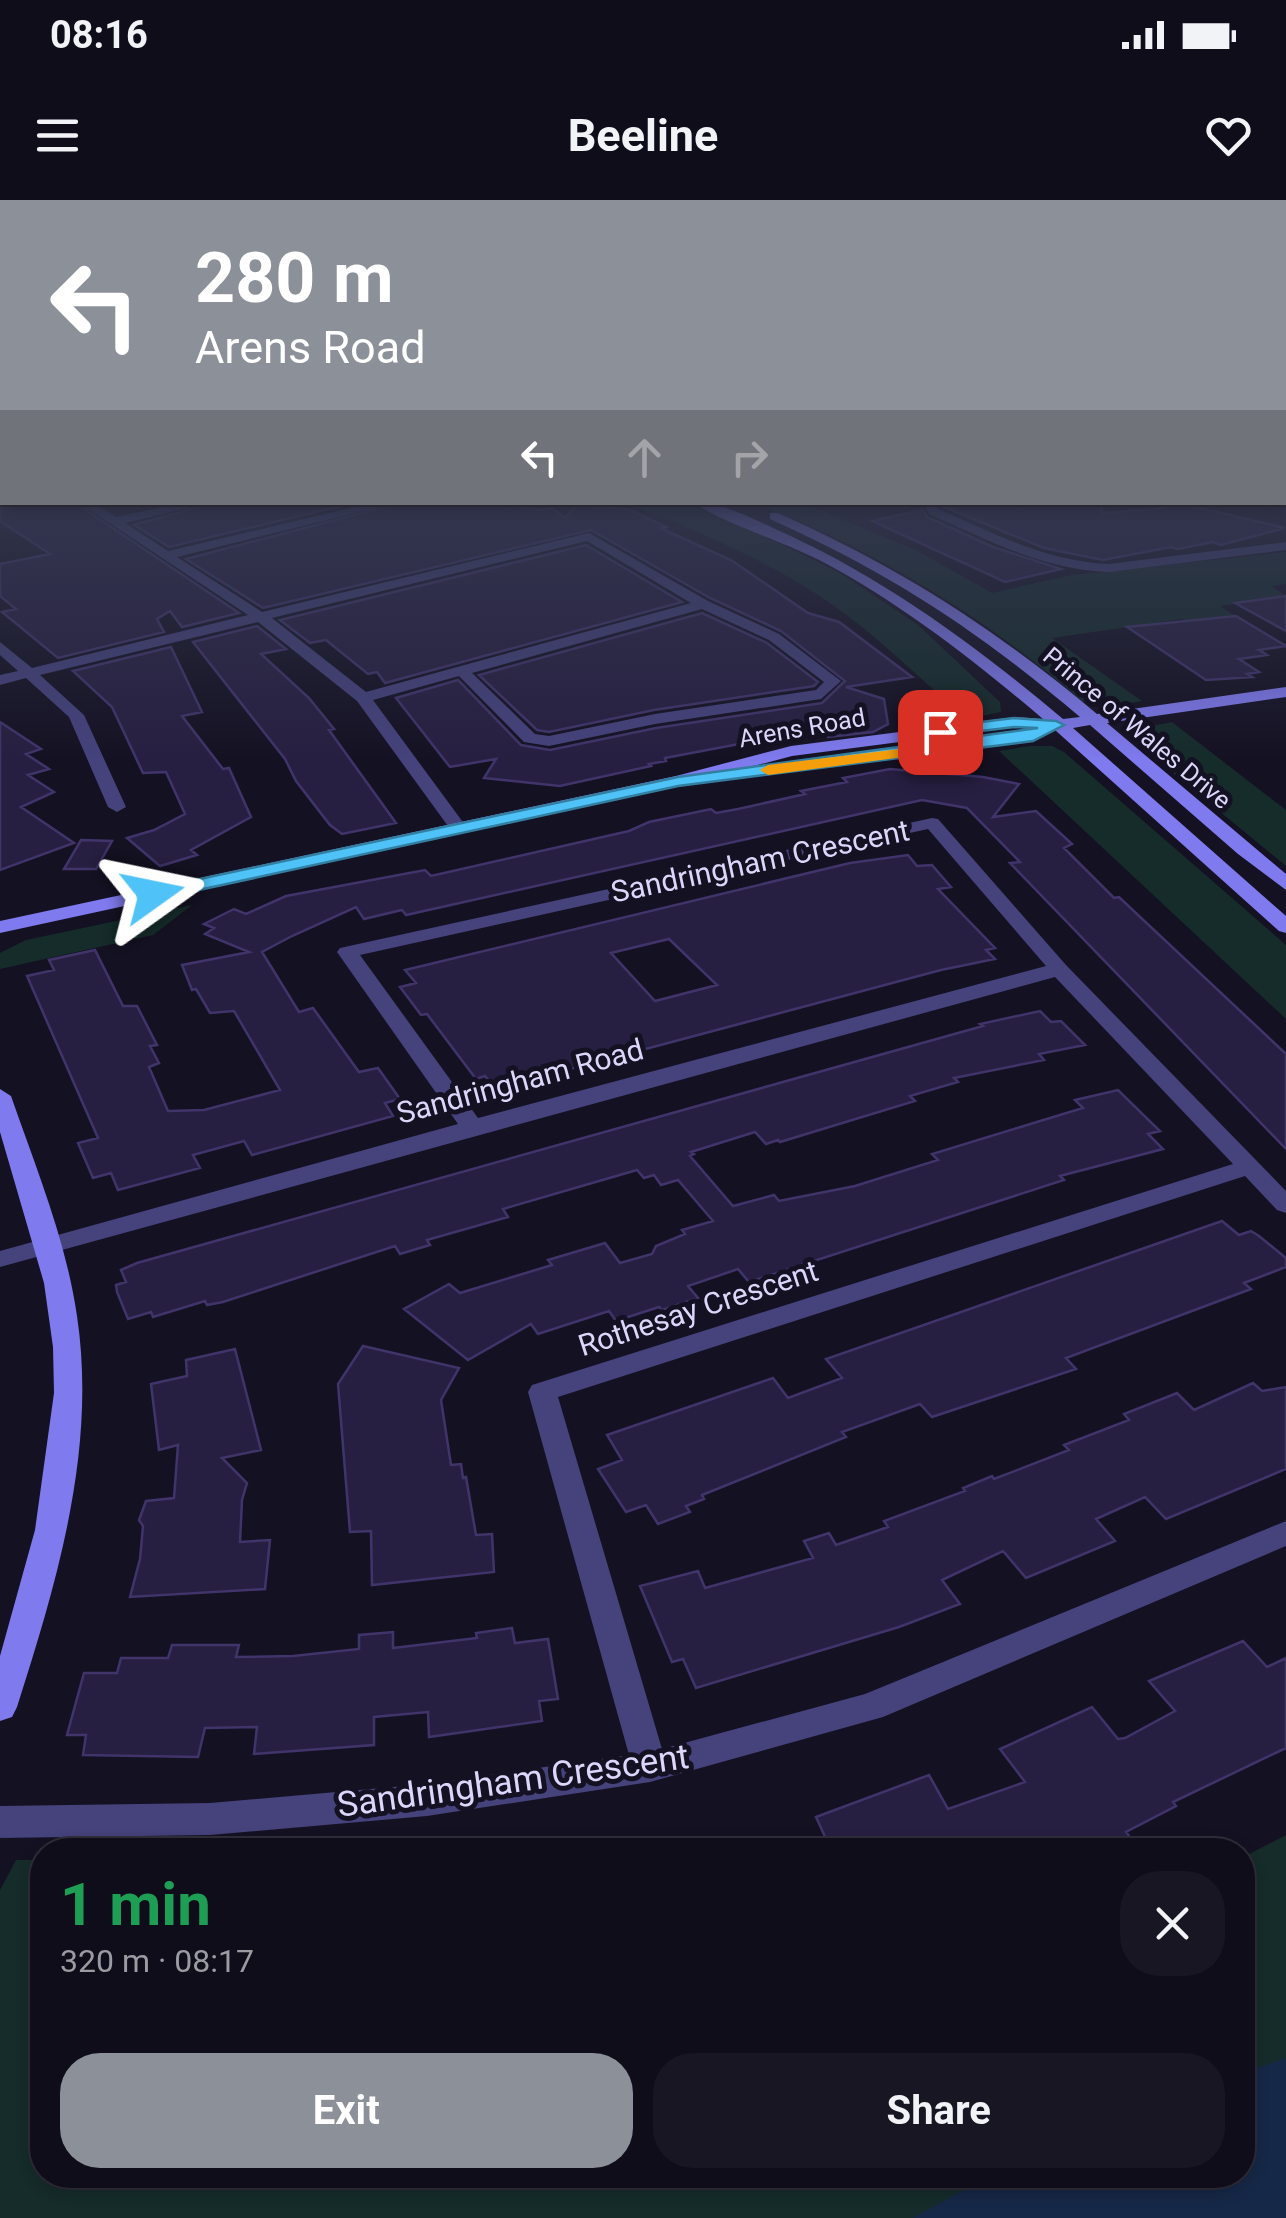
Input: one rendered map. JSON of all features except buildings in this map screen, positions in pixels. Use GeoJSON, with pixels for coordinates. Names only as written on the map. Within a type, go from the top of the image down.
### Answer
{"type":"FeatureCollection","features":[{"type":"Feature","properties":{"kind":"main road","name":"Prince of Wales Drive"},"geometry":{"type":"LineString","coordinates":[[850,572],[870,582],[976,659],[1286,927]]}},
{"type":"Feature","properties":{"kind":"main road","name":"Prince of Wales Drive"},"geometry":{"type":"LineString","coordinates":[[891,572],[956,613],[1092,720],[1286,884]]}},
{"type":"Feature","properties":{"kind":"main road","name":"Arens Road"},"geometry":{"type":"LineString","coordinates":[[0,927],[678,781],[791,751],[1014,722],[1056,725],[1286,692]]}},
{"type":"Feature","properties":{"kind":"main road"},"geometry":{"type":"LineString","coordinates":[[0,1096],[48,1246],[67,1347],[64,1436],[52,1520],[30,1619],[0,1707]]}},
{"type":"Feature","properties":{"kind":"street"},"geometry":{"type":"LineString","coordinates":[[193,572],[262,618],[362,698],[459,829]]}},
{"type":"Feature","properties":{"kind":"street"},"geometry":{"type":"LineString","coordinates":[[0,680],[447,572]]}},
{"type":"Feature","properties":{"kind":"street"},"geometry":{"type":"LineString","coordinates":[[463,672],[530,738],[549,741],[674,716],[821,694],[833,681],[774,636],[703,604],[649,572]]}},
{"type":"Feature","properties":{"kind":"street"},"geometry":{"type":"LineString","coordinates":[[362,698],[703,604]]}},
{"type":"Feature","properties":{"kind":"street"},"geometry":{"type":"LineString","coordinates":[[0,647],[76,715],[116,807]]}},
{"type":"Feature","properties":{"kind":"street","name":"Sandringham Crescent"},"geometry":{"type":"LineString","coordinates":[[472,1127],[347,952],[932,823],[1059,970],[1246,1168],[1286,1205]]}},
{"type":"Feature","properties":{"kind":"street","name":"Sandringham Road"},"geometry":{"type":"LineString","coordinates":[[0,1259],[472,1127],[1059,970]]}},
{"type":"Feature","properties":{"kind":"street","name":"Rothesay Crescent"},"geometry":{"type":"LineString","coordinates":[[650,1767],[542,1392],[1246,1168]]}},
{"type":"Feature","properties":{"kind":"street","name":"Sandringham Crescent"},"geometry":{"type":"LineString","coordinates":[[0,1822],[210,1819],[427,1800],[650,1767],[871,1707],[1286,1534]]}},
{"type":"Feature","properties":{"kind":"green space"},"geometry":{"type":"Polygon","coordinates":[[[780,572],[840,573],[918,625],[1000,702],[1001,712],[966,719],[862,627],[780,572]]]}},
{"type":"Feature","properties":{"kind":"green space"},"geometry":{"type":"Polygon","coordinates":[[[899,572],[955,572],[992,593],[1098,572],[1286,572],[1286,584],[1271,586],[1286,596],[1220,606],[1246,623],[1204,629],[1182,619],[1052,638],[1142,701],[1119,705],[1082,701],[1006,641],[899,572]]]}},
{"type":"Feature","properties":{"kind":"green space"},"geometry":{"type":"Polygon","coordinates":[[[1172,722],[1286,810],[1286,866],[1130,738],[1129,730],[1172,722]]]}},
{"type":"Feature","properties":{"kind":"green space"},"geometry":{"type":"Polygon","coordinates":[[[1052,746],[1064,752],[1286,945],[1286,1019],[999,751],[1052,746]]]}},
{"type":"Feature","properties":{"kind":"green space"},"geometry":{"type":"Polygon","coordinates":[[[192,905],[153,935],[0,969],[0,953],[26,940],[192,905]]]}},
{"type":"Feature","properties":{"kind":"green space"},"geometry":{"type":"Polygon","coordinates":[[[1286,1835],[1286,2218],[0,2218],[0,1890],[16,1860],[30,1860],[30,2188],[1255,2188],[1255,1851],[1286,1835]]]}},
{"type":"Feature","properties":{"kind":"water"},"geometry":{"type":"Polygon","coordinates":[[[1286,2058],[1286,2218],[913,2218],[967,2188],[1255,2188],[1255,2069],[1286,2058]]]}},
{"type":"Feature","properties":{"kind":"slow traffic"},"geometry":{"type":"LineString","coordinates":[[768,770],[974,744]]}},
{"type":"Feature","properties":{"kind":"route"},"geometry":{"type":"LineString","coordinates":[[153,894],[678,781],[1033,736],[1056,725],[1014,722],[940,732]]}}]}
